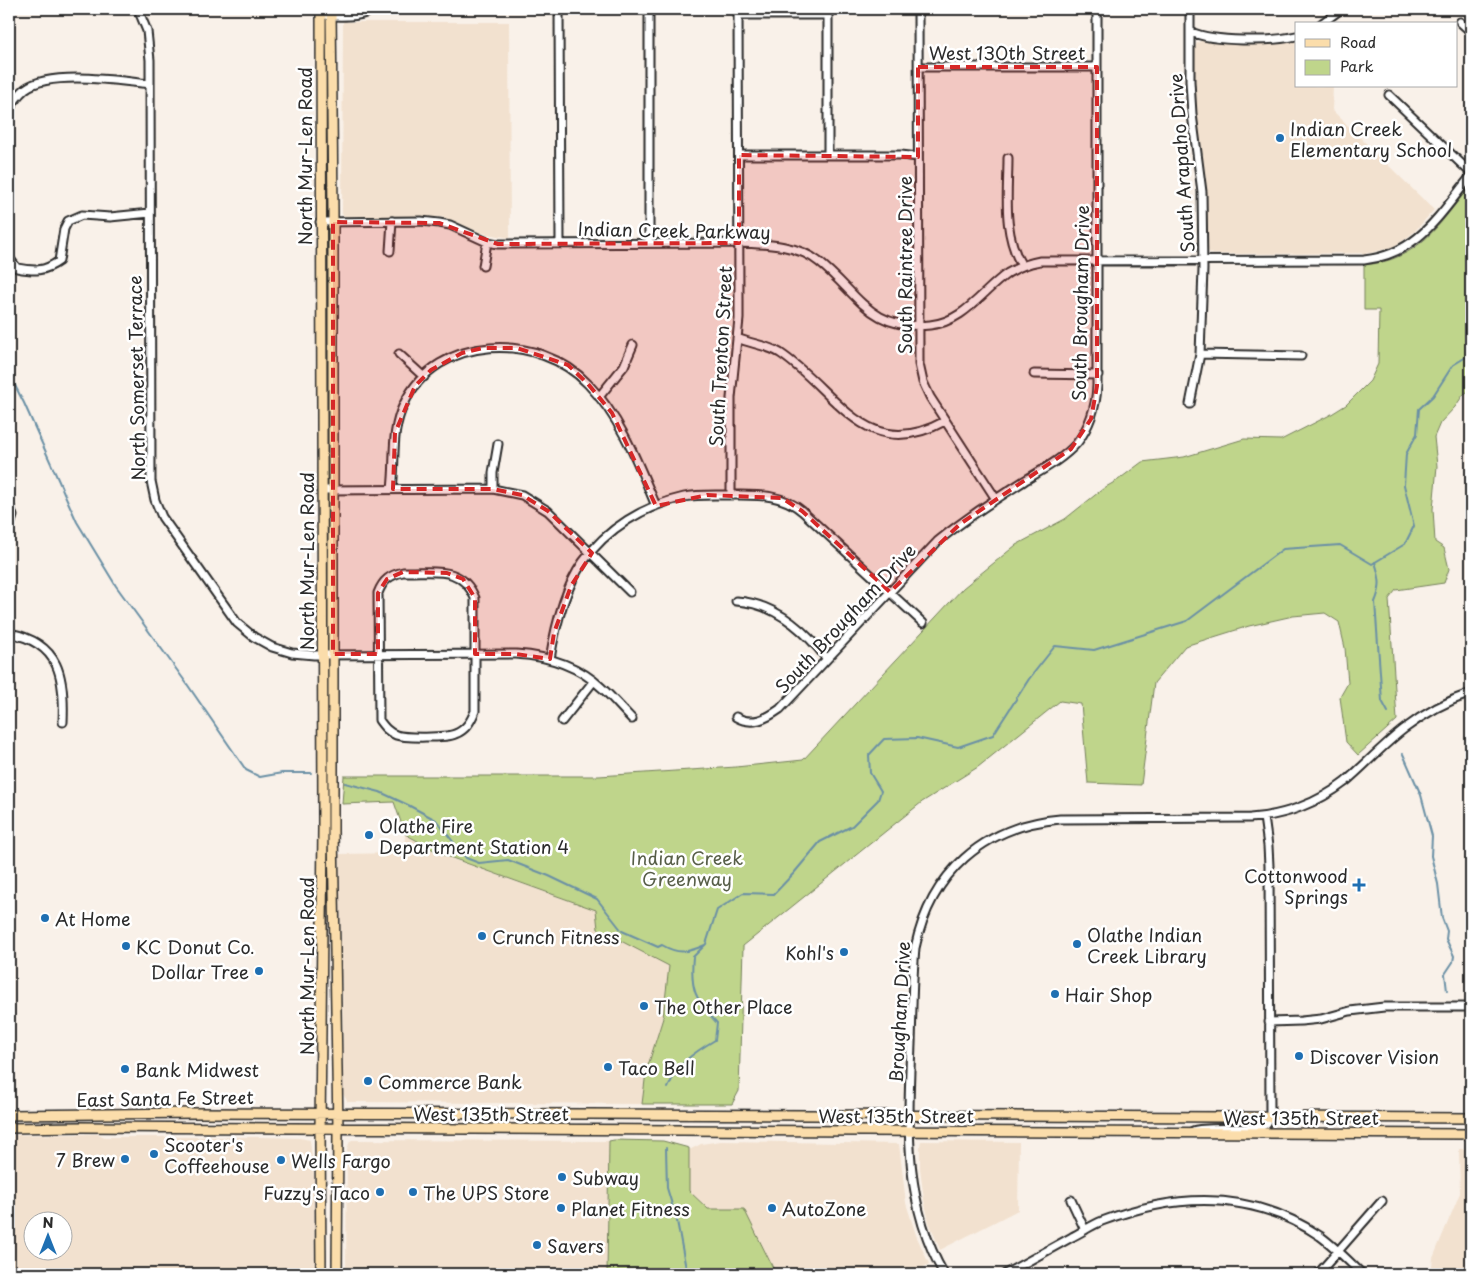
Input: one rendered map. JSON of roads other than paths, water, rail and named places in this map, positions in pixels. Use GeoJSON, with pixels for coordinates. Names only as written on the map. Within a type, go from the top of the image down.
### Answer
{"type":"FeatureCollection","features":[{"type":"Feature","properties":{"kind":"main road","name":"North Mur-Len Road"},"geometry":{"type":"LineString","coordinates":[[321,12],[321,1274]]}},
{"type":"Feature","properties":{"kind":"main road","name":"North Mur-Len Road"},"geometry":{"type":"LineString","coordinates":[[331,12],[333,654],[338,1129],[337,1274]]}},
{"type":"Feature","properties":{"kind":"main road","name":"West 135th Street"},"geometry":{"type":"LineString","coordinates":[[321,1114],[1471,1118]]}},
{"type":"Feature","properties":{"kind":"main road","name":"East Santa Fe Street"},"geometry":{"type":"LineString","coordinates":[[9,1115],[321,1114]]}},
{"type":"Feature","properties":{"kind":"main road","name":"East Santa Fe Street"},"geometry":{"type":"LineString","coordinates":[[9,1128],[320,1129]]}},
{"type":"Feature","properties":{"kind":"main road","name":"West 135th Street"},"geometry":{"type":"LineString","coordinates":[[320,1129],[1471,1134]]}},
{"type":"Feature","properties":{"kind":"street","name":"North Somerset Terrace"},"geometry":{"type":"LineString","coordinates":[[138,9],[147,32],[149,44],[151,481],[158,509],[170,529],[231,616],[245,630],[262,642],[282,650],[300,654],[534,655],[550,659],[574,669],[601,686],[632,719]]}},
{"type":"Feature","properties":{"kind":"street"},"geometry":{"type":"LineString","coordinates":[[321,12],[360,14],[374,9]]}},
{"type":"Feature","properties":{"kind":"street"},"geometry":{"type":"LineString","coordinates":[[559,9],[560,244]]}},
{"type":"Feature","properties":{"kind":"street"},"geometry":{"type":"LineString","coordinates":[[649,9],[649,243]]}},
{"type":"Feature","properties":{"kind":"street","name":"South Raintree Drive"},"geometry":{"type":"LineString","coordinates":[[918,9],[919,364],[923,382],[945,422],[996,499]]}},
{"type":"Feature","properties":{"kind":"street","name":"South Brougham Drive"},"geometry":{"type":"LineString","coordinates":[[736,717],[744,722],[754,722],[774,714],[938,541],[996,499],[1061,457],[1077,442],[1088,426],[1094,410],[1098,375],[1097,9]]}},
{"type":"Feature","properties":{"kind":"street","name":"South Arapaho Drive"},"geometry":{"type":"LineString","coordinates":[[1190,9],[1192,114],[1202,192],[1203,260],[1200,354],[1190,404]]}},
{"type":"Feature","properties":{"kind":"street"},"geometry":{"type":"LineString","coordinates":[[1324,22],[1341,9]]}},
{"type":"Feature","properties":{"kind":"street"},"geometry":{"type":"LineString","coordinates":[[738,12],[828,12],[828,154]]}},
{"type":"Feature","properties":{"kind":"street","name":"South Trenton Street"},"geometry":{"type":"LineString","coordinates":[[730,495],[730,406],[739,319],[738,12]]}},
{"type":"Feature","properties":{"kind":"street"},"geometry":{"type":"LineString","coordinates":[[1460,22],[1471,32]]}},
{"type":"Feature","properties":{"kind":"street"},"geometry":{"type":"LineString","coordinates":[[1191,32],[1201,37],[1267,40],[1295,36]]}},
{"type":"Feature","properties":{"kind":"street","name":"West 130th Street"},"geometry":{"type":"LineString","coordinates":[[918,67],[1097,67]]}},
{"type":"Feature","properties":{"kind":"street"},"geometry":{"type":"LineString","coordinates":[[9,111],[25,89],[40,82],[55,79],[109,79],[150,84]]}},
{"type":"Feature","properties":{"kind":"street"},"geometry":{"type":"LineString","coordinates":[[1389,95],[1471,175]]}},
{"type":"Feature","properties":{"kind":"street"},"geometry":{"type":"LineString","coordinates":[[739,155],[828,154],[918,157]]}},
{"type":"Feature","properties":{"kind":"street"},"geometry":{"type":"LineString","coordinates":[[1008,158],[1008,228],[1013,248],[1022,266]]}},
{"type":"Feature","properties":{"kind":"street","name":"Indian Creek Parkway"},"geometry":{"type":"LineString","coordinates":[[320,222],[421,221],[439,223],[450,225],[487,242],[498,244],[739,243],[784,246],[819,262],[871,312],[890,322],[906,326],[918,326],[939,324],[958,316],[1000,280],[1022,266],[1048,260],[1364,260],[1386,256],[1407,246],[1425,232],[1471,175]]}},
{"type":"Feature","properties":{"kind":"street"},"geometry":{"type":"LineString","coordinates":[[9,258],[17,268],[32,270],[50,268],[59,261],[64,229],[68,221],[82,215],[110,216],[150,213]]}},
{"type":"Feature","properties":{"kind":"street"},"geometry":{"type":"LineString","coordinates":[[390,251],[392,221]]}},
{"type":"Feature","properties":{"kind":"street"},"geometry":{"type":"LineString","coordinates":[[483,266],[487,242]]}},
{"type":"Feature","properties":{"kind":"street"},"geometry":{"type":"LineString","coordinates":[[737,338],[771,348],[779,353],[850,416],[873,430],[891,434],[909,434],[932,429],[945,422]]}},
{"type":"Feature","properties":{"kind":"street"},"geometry":{"type":"LineString","coordinates":[[599,397],[624,366],[633,345]]}},
{"type":"Feature","properties":{"kind":"street"},"geometry":{"type":"LineString","coordinates":[[392,489],[394,441],[397,424],[410,394],[424,377],[441,363],[462,353],[484,348],[517,348],[568,365],[588,384],[612,413],[632,449],[656,506]]}},
{"type":"Feature","properties":{"kind":"street"},"geometry":{"type":"LineString","coordinates":[[399,354],[424,377]]}},
{"type":"Feature","properties":{"kind":"street"},"geometry":{"type":"LineString","coordinates":[[1200,354],[1301,356]]}},
{"type":"Feature","properties":{"kind":"street"},"geometry":{"type":"LineString","coordinates":[[1034,374],[1098,375]]}},
{"type":"Feature","properties":{"kind":"street"},"geometry":{"type":"LineString","coordinates":[[493,489],[493,474],[498,444]]}},
{"type":"Feature","properties":{"kind":"street"},"geometry":{"type":"LineString","coordinates":[[322,490],[493,489],[511,491],[528,497],[548,511],[630,592]]}},
{"type":"Feature","properties":{"kind":"street"},"geometry":{"type":"LineString","coordinates":[[550,659],[554,633],[571,586],[583,562],[606,538],[630,518],[685,496],[770,495],[782,498],[796,506],[923,623]]}},
{"type":"Feature","properties":{"kind":"street"},"geometry":{"type":"LineString","coordinates":[[9,504],[13,516],[9,523]]}},
{"type":"Feature","properties":{"kind":"street"},"geometry":{"type":"LineString","coordinates":[[403,572],[447,573],[455,574],[463,579],[470,587],[475,598],[475,711],[471,722],[455,734],[444,736],[398,736],[384,729],[379,720],[378,708],[378,654],[378,593],[386,579],[403,572]]}},
{"type":"Feature","properties":{"kind":"street"},"geometry":{"type":"LineString","coordinates":[[736,601],[752,603],[777,612],[819,649],[827,659]]}},
{"type":"Feature","properties":{"kind":"street"},"geometry":{"type":"LineString","coordinates":[[9,633],[32,640],[46,651],[56,664],[60,671],[64,688],[63,722]]}},
{"type":"Feature","properties":{"kind":"street"},"geometry":{"type":"LineString","coordinates":[[562,721],[593,682]]}},
{"type":"Feature","properties":{"kind":"street","name":"Brougham Drive"},"geometry":{"type":"LineString","coordinates":[[944,1274],[933,1254],[923,1229],[915,1198],[909,1116],[915,948],[924,917],[943,882],[959,864],[977,848],[998,835],[1044,820],[1264,817],[1314,802],[1346,781],[1404,729],[1418,719],[1439,706],[1471,692]]}},
{"type":"Feature","properties":{"kind":"street"},"geometry":{"type":"LineString","coordinates":[[1186,1133],[1202,1128],[1257,1128],[1266,1124],[1270,1117],[1269,866],[1264,817]]}},
{"type":"Feature","properties":{"kind":"street"},"geometry":{"type":"LineString","coordinates":[[1269,1022],[1321,1019],[1350,1011],[1384,1007],[1471,1007]]}},
{"type":"Feature","properties":{"kind":"street"},"geometry":{"type":"LineString","coordinates":[[1071,1200],[1085,1230]]}},
{"type":"Feature","properties":{"kind":"street"},"geometry":{"type":"LineString","coordinates":[[1006,1274],[1101,1222],[1154,1206],[1188,1200],[1231,1201],[1262,1209],[1294,1221],[1321,1237],[1362,1274]]}},
{"type":"Feature","properties":{"kind":"street"},"geometry":{"type":"LineString","coordinates":[[1318,1274],[1382,1201]]}},
{"type":"Feature","properties":{"kind":"waterway"},"geometry":{"type":"LineString","coordinates":[[668,1088],[681,1065],[700,1049],[715,1040],[717,1023],[699,1000],[693,986],[692,968],[693,957],[706,944],[717,910],[743,893],[774,894],[820,842],[852,826],[878,800],[881,791],[870,773],[869,755],[884,739],[917,738],[958,747],[993,735],[1029,679],[1055,646],[1094,650],[1187,621],[1283,549],[1340,545],[1372,564],[1405,544],[1414,526],[1404,485],[1406,454],[1417,434],[1419,409],[1433,396],[1453,365],[1471,354]]}},
{"type":"Feature","properties":{"kind":"waterway"},"geometry":{"type":"LineString","coordinates":[[9,374],[24,403],[77,522],[116,586],[246,770],[260,777],[282,773],[311,773]]}},
{"type":"Feature","properties":{"kind":"waterway"},"geometry":{"type":"LineString","coordinates":[[1375,562],[1380,582],[1375,602],[1382,701],[1388,712]]}},
{"type":"Feature","properties":{"kind":"waterway"},"geometry":{"type":"LineString","coordinates":[[1403,754],[1421,795],[1432,836],[1431,856],[1438,884],[1442,918],[1447,931],[1446,939],[1454,956],[1453,962],[1445,974],[1447,991]]}},
{"type":"Feature","properties":{"kind":"waterway"},"geometry":{"type":"LineString","coordinates":[[345,783],[380,792],[436,820],[466,858],[479,863],[508,860],[549,876],[597,899],[622,931],[658,947],[662,945],[679,951],[689,951],[705,945]]}},
{"type":"Feature","properties":{"kind":"waterway"},"geometry":{"type":"LineString","coordinates":[[666,1148],[667,1188],[677,1221],[687,1274]]}},
{"type":"Feature","properties":{"kind":"waterway"},"geometry":{"type":"LineString","coordinates":[[1468,1160],[1471,1164]]}},
{"type":"Feature","properties":{"kind":"place","name":"Indian Creek Elementary School"},"geometry":{"type":"Point","coordinates":[1280,138]}},
{"type":"Feature","properties":{"kind":"place","name":"Olathe Fire Department Station 4"},"geometry":{"type":"Point","coordinates":[369,835]}},
{"type":"Feature","properties":{"kind":"place","name":"Cottonwood Springs"},"geometry":{"type":"Point","coordinates":[1359,885]}},
{"type":"Feature","properties":{"kind":"place","name":"At Home"},"geometry":{"type":"Point","coordinates":[45,918]}},
{"type":"Feature","properties":{"kind":"place","name":"Crunch Fitness"},"geometry":{"type":"Point","coordinates":[482,936]}},
{"type":"Feature","properties":{"kind":"place","name":"Olathe Indian Creek Library"},"geometry":{"type":"Point","coordinates":[1077,944]}},
{"type":"Feature","properties":{"kind":"place","name":"KC Donut Co."},"geometry":{"type":"Point","coordinates":[126,946]}},
{"type":"Feature","properties":{"kind":"place","name":"Kohl's"},"geometry":{"type":"Point","coordinates":[844,952]}},
{"type":"Feature","properties":{"kind":"place","name":"Dollar Tree"},"geometry":{"type":"Point","coordinates":[259,971]}},
{"type":"Feature","properties":{"kind":"place","name":"Hair Shop"},"geometry":{"type":"Point","coordinates":[1055,994]}},
{"type":"Feature","properties":{"kind":"place","name":"The Other Place"},"geometry":{"type":"Point","coordinates":[644,1006]}},
{"type":"Feature","properties":{"kind":"place","name":"Discover Vision"},"geometry":{"type":"Point","coordinates":[1299,1056]}},
{"type":"Feature","properties":{"kind":"place","name":"Taco Bell"},"geometry":{"type":"Point","coordinates":[608,1067]}},
{"type":"Feature","properties":{"kind":"place","name":"Bank Midwest"},"geometry":{"type":"Point","coordinates":[125,1069]}},
{"type":"Feature","properties":{"kind":"place","name":"Commerce Bank"},"geometry":{"type":"Point","coordinates":[368,1081]}},
{"type":"Feature","properties":{"kind":"place","name":"Scooter's Coffeehouse"},"geometry":{"type":"Point","coordinates":[154,1154]}},
{"type":"Feature","properties":{"kind":"place","name":"7 Brew"},"geometry":{"type":"Point","coordinates":[125,1159]}},
{"type":"Feature","properties":{"kind":"place","name":"Wells Fargo"},"geometry":{"type":"Point","coordinates":[281,1160]}},
{"type":"Feature","properties":{"kind":"place","name":"Subway"},"geometry":{"type":"Point","coordinates":[562,1177]}},
{"type":"Feature","properties":{"kind":"place","name":"Fuzzy's Taco"},"geometry":{"type":"Point","coordinates":[380,1192]}},
{"type":"Feature","properties":{"kind":"place","name":"The UPS Store"},"geometry":{"type":"Point","coordinates":[413,1192]}},
{"type":"Feature","properties":{"kind":"place","name":"Planet Fitness"},"geometry":{"type":"Point","coordinates":[561,1208]}},
{"type":"Feature","properties":{"kind":"place","name":"AutoZone"},"geometry":{"type":"Point","coordinates":[772,1208]}},
{"type":"Feature","properties":{"kind":"place","name":"Savers"},"geometry":{"type":"Point","coordinates":[537,1245]}},
{"type":"Feature","properties":{"kind":"park label","name":"Indian Creek Greenway"},"geometry":{"type":"Point","coordinates":[687,868]}}]}
